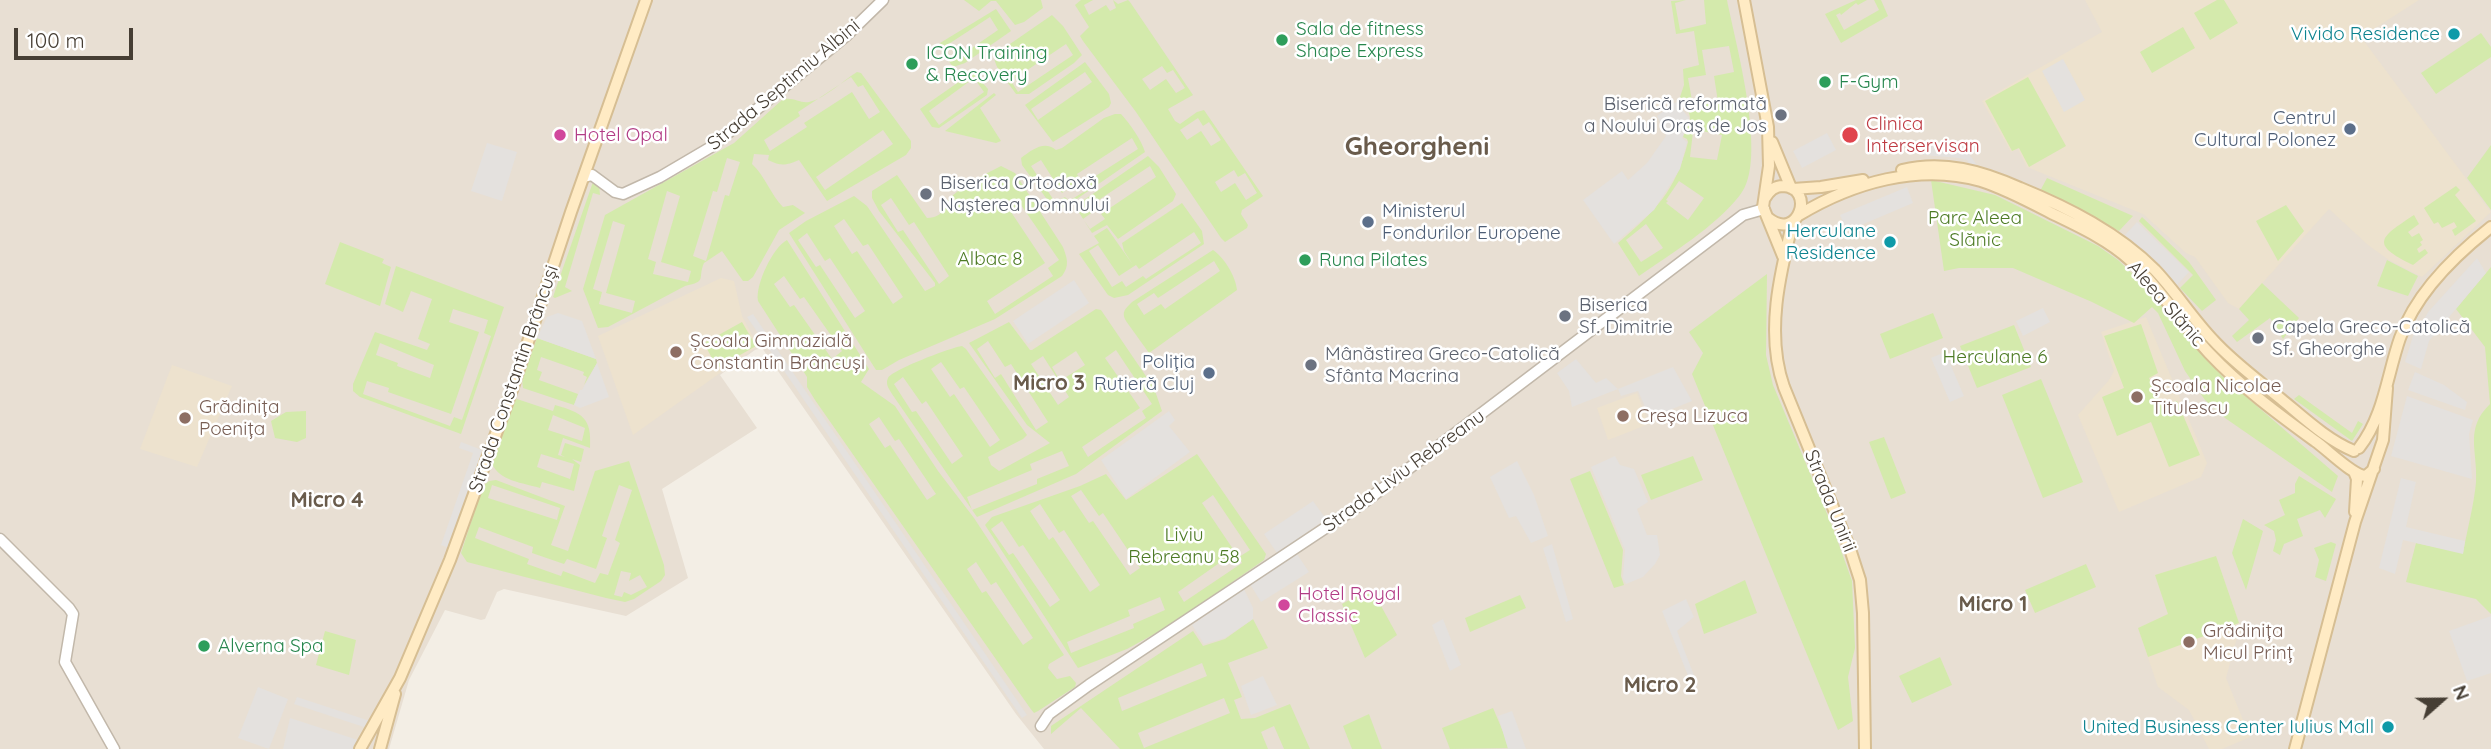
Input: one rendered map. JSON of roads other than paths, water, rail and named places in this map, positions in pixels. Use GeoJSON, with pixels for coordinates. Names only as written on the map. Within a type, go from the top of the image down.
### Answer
{"type":"FeatureCollection","features":[{"type":"Feature","properties":{"kind":"main road","name":"Strada Constantin Brâncuși"},"geometry":{"type":"LineString","coordinates":[[360,749],[400,678],[456,543],[513,387],[646,0]]}},
{"type":"Feature","properties":{"kind":"main road"},"geometry":{"type":"LineString","coordinates":[[1744,0],[1768,128],[1769,166],[1765,209],[1779,224],[1796,218],[1801,200],[1792,188],[1768,128]]}},
{"type":"Feature","properties":{"kind":"main road","name":"Aleea Slănic"},"geometry":{"type":"LineString","coordinates":[[1792,188],[1846,183],[1907,168],[1931,166],[1969,169],[2028,191],[2121,240],[2155,271],[2225,353],[2311,423],[2339,443],[2357,449]]}},
{"type":"Feature","properties":{"kind":"main road","name":"Aleea Slănic"},"geometry":{"type":"LineString","coordinates":[[1796,218],[1848,191],[1889,179],[1925,174],[1946,174],[1979,181],[2021,197],[2093,234],[2129,259],[2221,365],[2282,418],[2353,472]]}},
{"type":"Feature","properties":{"kind":"main road"},"geometry":{"type":"LineString","coordinates":[[1765,209],[1768,192],[1777,187],[1792,188]]}},
{"type":"Feature","properties":{"kind":"main road","name":"Strada Unirii"},"geometry":{"type":"LineString","coordinates":[[1765,209],[1784,258]]}},
{"type":"Feature","properties":{"kind":"main road","name":"Strada Unirii"},"geometry":{"type":"LineString","coordinates":[[1796,218],[1784,258],[1774,339],[1775,359],[1860,579],[1865,749]]}},
{"type":"Feature","properties":{"kind":"main road"},"geometry":{"type":"LineString","coordinates":[[2355,522],[2357,479],[2349,460],[2373,428],[2401,336],[2415,306],[2464,249],[2491,227]]}},
{"type":"Feature","properties":{"kind":"main road"},"geometry":{"type":"LineString","coordinates":[[2295,749],[2355,522],[2383,440],[2387,388]]}},
{"type":"Feature","properties":{"kind":"main road"},"geometry":{"type":"LineString","coordinates":[[2357,449],[2370,450],[2375,464]]}},
{"type":"Feature","properties":{"kind":"main road"},"geometry":{"type":"LineString","coordinates":[[2353,472],[2366,476],[2375,464]]}},
{"type":"Feature","properties":{"kind":"main road"},"geometry":{"type":"LineString","coordinates":[[380,749],[400,678]]}},
{"type":"Feature","properties":{"kind":"street","name":"Strada Septimiu Albini"},"geometry":{"type":"LineString","coordinates":[[584,177],[592,175],[619,194],[631,191],[711,147],[846,36],[883,0]]}},
{"type":"Feature","properties":{"kind":"street"},"geometry":{"type":"LineString","coordinates":[[590,158],[606,187]]}},
{"type":"Feature","properties":{"kind":"street","name":"Strada Liviu Rebreanu"},"geometry":{"type":"LineString","coordinates":[[1041,726],[1049,714],[1089,685],[1366,501],[1743,215],[1765,209]]}},
{"type":"Feature","properties":{"kind":"street"},"geometry":{"type":"LineString","coordinates":[[0,539],[73,614],[65,662],[114,749]]}},
{"type":"Feature","properties":{"kind":"place","name":"Vivido Residence"},"geometry":{"type":"Point","coordinates":[2454,34]}},
{"type":"Feature","properties":{"kind":"place","name":"Sala de fitness Shape Express"},"geometry":{"type":"Point","coordinates":[1282,40]}},
{"type":"Feature","properties":{"kind":"place","name":"ICON Training & Recovery"},"geometry":{"type":"Point","coordinates":[912,64]}},
{"type":"Feature","properties":{"kind":"place","name":"F-Gym"},"geometry":{"type":"Point","coordinates":[1825,82]}},
{"type":"Feature","properties":{"kind":"place","name":"Biserică reformată a Noului Oraș de Jos"},"geometry":{"type":"Point","coordinates":[1781,115]}},
{"type":"Feature","properties":{"kind":"place","name":"Centrul Cultural Polonez"},"geometry":{"type":"Point","coordinates":[2350,129]}},
{"type":"Feature","properties":{"kind":"place","name":"Hotel Opal"},"geometry":{"type":"Point","coordinates":[560,135]}},
{"type":"Feature","properties":{"kind":"place","name":"Clinica Interservisan"},"geometry":{"type":"Point","coordinates":[1850,135]}},
{"type":"Feature","properties":{"kind":"place","name":"Biserica Ortodoxă Nașterea Domnului"},"geometry":{"type":"Point","coordinates":[926,194]}},
{"type":"Feature","properties":{"kind":"place","name":"Ministerul Fondurilor Europene"},"geometry":{"type":"Point","coordinates":[1368,222]}},
{"type":"Feature","properties":{"kind":"place","name":"Herculane Residence"},"geometry":{"type":"Point","coordinates":[1890,242]}},
{"type":"Feature","properties":{"kind":"place","name":"Runa Pilates"},"geometry":{"type":"Point","coordinates":[1305,260]}},
{"type":"Feature","properties":{"kind":"place","name":"Biserica Sf. Dimitrie"},"geometry":{"type":"Point","coordinates":[1565,316]}},
{"type":"Feature","properties":{"kind":"place","name":"Capela Greco-Catolică Sf. Gheorghe"},"geometry":{"type":"Point","coordinates":[2258,338]}},
{"type":"Feature","properties":{"kind":"place","name":"Școala Gimnazială Constantin Brâncuși"},"geometry":{"type":"Point","coordinates":[676,352]}},
{"type":"Feature","properties":{"kind":"place","name":"Mânăstirea Greco-Catolică Sfânta Macrina"},"geometry":{"type":"Point","coordinates":[1311,365]}},
{"type":"Feature","properties":{"kind":"place","name":"Poliția Rutieră Cluj"},"geometry":{"type":"Point","coordinates":[1209,373]}},
{"type":"Feature","properties":{"kind":"place","name":"Școala Nicolae Titulescu"},"geometry":{"type":"Point","coordinates":[2137,397]}},
{"type":"Feature","properties":{"kind":"place","name":"Creșa Lizuca"},"geometry":{"type":"Point","coordinates":[1623,416]}},
{"type":"Feature","properties":{"kind":"place","name":"Grădinița Poenița"},"geometry":{"type":"Point","coordinates":[185,418]}},
{"type":"Feature","properties":{"kind":"place","name":"Hotel Royal Classic"},"geometry":{"type":"Point","coordinates":[1284,605]}},
{"type":"Feature","properties":{"kind":"place","name":"Grădinița Micul Prinț"},"geometry":{"type":"Point","coordinates":[2189,642]}},
{"type":"Feature","properties":{"kind":"place","name":"Alverna Spa"},"geometry":{"type":"Point","coordinates":[204,646]}},
{"type":"Feature","properties":{"kind":"place","name":"United Business Center Iulius Mall"},"geometry":{"type":"Point","coordinates":[2388,727]}},
{"type":"Feature","properties":{"kind":"district","name":"Gheorgheni"},"geometry":{"type":"Point","coordinates":[1417,147]}},
{"type":"Feature","properties":{"kind":"district","name":"Micro 3"},"geometry":{"type":"Point","coordinates":[1049,384]}},
{"type":"Feature","properties":{"kind":"district","name":"Micro 4"},"geometry":{"type":"Point","coordinates":[327,501]}},
{"type":"Feature","properties":{"kind":"district","name":"Micro 1"},"geometry":{"type":"Point","coordinates":[1993,605]}},
{"type":"Feature","properties":{"kind":"district","name":"Micro 2"},"geometry":{"type":"Point","coordinates":[1660,686]}},
{"type":"Feature","properties":{"kind":"park label","name":"Parc Aleea Slănic"},"geometry":{"type":"Point","coordinates":[1975,229]}},
{"type":"Feature","properties":{"kind":"park label","name":"Albac 8"},"geometry":{"type":"Point","coordinates":[990,259]}},
{"type":"Feature","properties":{"kind":"park label","name":"Herculane 6"},"geometry":{"type":"Point","coordinates":[1995,357]}},
{"type":"Feature","properties":{"kind":"park label","name":"Liviu Rebreanu 58"},"geometry":{"type":"Point","coordinates":[1184,546]}}]}
